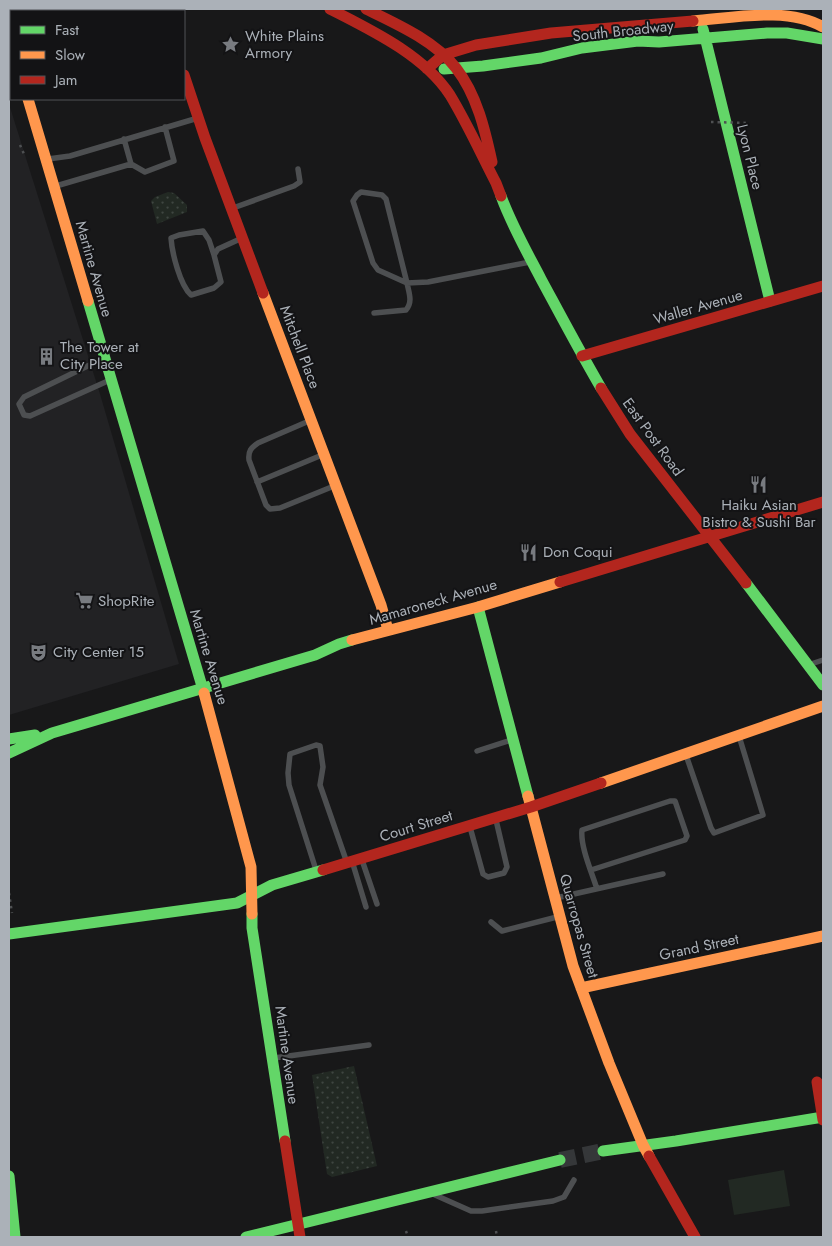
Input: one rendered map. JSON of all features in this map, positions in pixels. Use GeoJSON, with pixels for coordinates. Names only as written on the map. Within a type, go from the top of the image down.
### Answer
{"type":"FeatureCollection","features":[{"type":"Feature","properties":{"kind":"main road"},"geometry":{"type":"LineString","coordinates":[[330,9],[369,29],[404,51],[427,69]]}},
{"type":"Feature","properties":{"kind":"main road"},"geometry":{"type":"LineString","coordinates":[[366,9],[379,12],[443,56]]}},
{"type":"Feature","properties":{"kind":"main road"},"geometry":{"type":"LineString","coordinates":[[705,20],[724,9]]}},
{"type":"Feature","properties":{"kind":"main road"},"geometry":{"type":"LineString","coordinates":[[804,9],[823,37]]}},
{"type":"Feature","properties":{"kind":"main road","name":"South Broadway"},"geometry":{"type":"LineString","coordinates":[[427,69],[443,56],[476,45],[551,33],[780,14],[813,21],[823,27]]}},
{"type":"Feature","properties":{"kind":"main road","name":"Lyon Place"},"geometry":{"type":"LineString","coordinates":[[705,20],[706,38],[770,301]]}},
{"type":"Feature","properties":{"kind":"main road","name":"South Broadway"},"geometry":{"type":"LineString","coordinates":[[427,69],[483,66],[541,58],[582,48],[629,42],[659,42],[780,33],[823,37]]}},
{"type":"Feature","properties":{"kind":"main road","name":"East Post Road"},"geometry":{"type":"LineString","coordinates":[[443,56],[456,68],[472,94],[485,129],[496,183]]}},
{"type":"Feature","properties":{"kind":"main road","name":"East Post Road"},"geometry":{"type":"LineString","coordinates":[[427,69],[454,101],[496,183],[505,208],[532,262],[582,356],[630,434],[823,685]]}},
{"type":"Feature","properties":{"kind":"main road","name":"Mitchell Place"},"geometry":{"type":"LineString","coordinates":[[185,78],[231,209],[378,596],[388,630]]}},
{"type":"Feature","properties":{"kind":"main road","name":"Martine Avenue"},"geometry":{"type":"LineString","coordinates":[[28,100],[202,688],[251,867],[252,928],[300,1237]]}},
{"type":"Feature","properties":{"kind":"main road","name":"Waller Avenue"},"geometry":{"type":"LineString","coordinates":[[582,356],[823,286]]}},
{"type":"Feature","properties":{"kind":"main road","name":"Mamaroneck Avenue"},"geometry":{"type":"LineString","coordinates":[[9,739],[52,732],[315,655],[339,644],[478,606],[823,502]]}},
{"type":"Feature","properties":{"kind":"main road","name":"Quarropas Street"},"geometry":{"type":"LineString","coordinates":[[478,606],[573,966],[643,1145],[696,1237]]}},
{"type":"Feature","properties":{"kind":"main road","name":"Court Street"},"geometry":{"type":"LineString","coordinates":[[9,934],[237,903],[272,885],[531,807],[823,706]]}},
{"type":"Feature","properties":{"kind":"main road","name":"Mamaroneck Avenue"},"geometry":{"type":"LineString","coordinates":[[9,753],[52,732]]}},
{"type":"Feature","properties":{"kind":"main road","name":"Grand Street"},"geometry":{"type":"LineString","coordinates":[[581,988],[823,936]]}},
{"type":"Feature","properties":{"kind":"main road"},"geometry":{"type":"LineString","coordinates":[[603,1151],[823,1118],[817,1082]]}},
{"type":"Feature","properties":{"kind":"main road"},"geometry":{"type":"LineString","coordinates":[[246,1237],[560,1160]]}},
{"type":"Feature","properties":{"kind":"main road"},"geometry":{"type":"LineString","coordinates":[[9,1176],[15,1237]]}},
{"type":"Feature","properties":{"kind":"lane"},"geometry":{"type":"LineString","coordinates":[[46,160],[70,156],[198,118]]}},
{"type":"Feature","properties":{"kind":"lane"},"geometry":{"type":"LineString","coordinates":[[124,139],[131,164],[145,172],[174,161],[165,127]]}},
{"type":"Feature","properties":{"kind":"lane"},"geometry":{"type":"LineString","coordinates":[[54,187],[131,164]]}},
{"type":"Feature","properties":{"kind":"lane"},"geometry":{"type":"LineString","coordinates":[[231,209],[294,186],[300,182],[301,178],[298,169]]}},
{"type":"Feature","properties":{"kind":"lane"},"geometry":{"type":"LineString","coordinates":[[374,313],[406,310],[411,300],[407,283],[386,199],[382,195],[361,192],[357,194],[353,201],[373,264],[378,270],[407,283],[428,282],[532,262]]}},
{"type":"Feature","properties":{"kind":"lane"},"geometry":{"type":"LineString","coordinates":[[214,255],[209,240],[203,231],[171,238],[185,290],[191,295],[214,288],[221,282],[214,255],[218,248],[242,238]]}},
{"type":"Feature","properties":{"kind":"lane"},"geometry":{"type":"LineString","coordinates":[[104,358],[24,397],[19,404],[24,415],[30,416],[110,380]]}},
{"type":"Feature","properties":{"kind":"lane"},"geometry":{"type":"LineString","coordinates":[[311,420],[258,443],[251,448],[248,454],[249,460],[257,482],[266,505],[274,510],[336,485]]}},
{"type":"Feature","properties":{"kind":"lane"},"geometry":{"type":"LineString","coordinates":[[257,482],[324,454]]}},
{"type":"Feature","properties":{"kind":"lane"},"geometry":{"type":"LineString","coordinates":[[809,665],[823,660]]}},
{"type":"Feature","properties":{"kind":"lane"},"geometry":{"type":"LineString","coordinates":[[686,754],[714,833],[763,814],[739,736]]}},
{"type":"Feature","properties":{"kind":"lane"},"geometry":{"type":"LineString","coordinates":[[477,751],[513,740]]}},
{"type":"Feature","properties":{"kind":"lane"},"geometry":{"type":"LineString","coordinates":[[316,872],[289,785],[288,773],[290,754],[316,745],[320,746],[323,761],[320,785],[353,860],[377,904]]}},
{"type":"Feature","properties":{"kind":"lane"},"geometry":{"type":"LineString","coordinates":[[591,870],[685,840],[687,836],[674,801],[670,800],[582,830],[582,837],[591,870],[597,889]]}},
{"type":"Feature","properties":{"kind":"lane"},"geometry":{"type":"LineString","coordinates":[[470,826],[483,874],[488,877],[504,873],[507,867],[496,818]]}},
{"type":"Feature","properties":{"kind":"lane"},"geometry":{"type":"LineString","coordinates":[[353,860],[366,907]]}},
{"type":"Feature","properties":{"kind":"lane"},"geometry":{"type":"LineString","coordinates":[[554,899],[663,874]]}},
{"type":"Feature","properties":{"kind":"lane"},"geometry":{"type":"LineString","coordinates":[[491,922],[502,931],[559,917]]}},
{"type":"Feature","properties":{"kind":"lane"},"geometry":{"type":"LineString","coordinates":[[273,1058],[369,1045]]}},
{"type":"Feature","properties":{"kind":"lane"},"geometry":{"type":"LineString","coordinates":[[430,1192],[471,1211],[482,1211],[553,1201],[564,1197],[574,1180]]}},
{"type":"Feature","properties":{"kind":"path"},"geometry":{"type":"LineString","coordinates":[[711,122],[749,123]]}},
{"type":"Feature","properties":{"kind":"path"},"geometry":{"type":"LineString","coordinates":[[20,145],[24,154]]}},
{"type":"Feature","properties":{"kind":"path"},"geometry":{"type":"LineString","coordinates":[[9,893],[12,913]]}},
{"type":"Feature","properties":{"kind":"path"},"geometry":{"type":"LineString","coordinates":[[406,1231],[408,1237]]}},
{"type":"Feature","properties":{"kind":"path"},"geometry":{"type":"LineString","coordinates":[[496,1231],[496,1237]]}},
{"type":"Feature","properties":{"kind":"shaded area"},"geometry":{"type":"Polygon","coordinates":[[[9,104],[100,394],[179,664],[9,715],[9,104]]]}},
{"type":"Feature","properties":{"kind":"shaded area"},"geometry":{"type":"Polygon","coordinates":[[[168,192],[174,193],[187,205],[187,212],[157,224],[151,201],[155,197],[168,192]]]}},
{"type":"Feature","properties":{"kind":"shaded area"},"geometry":{"type":"Polygon","coordinates":[[[354,1066],[377,1166],[332,1177],[327,1174],[312,1075],[354,1066]]]}},
{"type":"Feature","properties":{"kind":"shaded area"},"geometry":{"type":"Polygon","coordinates":[[[784,1170],[790,1206],[734,1215],[728,1180],[784,1170]]]}},
{"type":"Feature","properties":{"kind":"tunnel"},"geometry":{"type":"LineString","coordinates":[[560,1160],[603,1151]]}},
{"type":"Feature","properties":{"kind":"traffic: fast"},"geometry":{"type":"LineString","coordinates":[[703,29],[770,301]]}},
{"type":"Feature","properties":{"kind":"traffic: fast"},"geometry":{"type":"LineString","coordinates":[[444,69],[541,58],[582,48],[638,41],[659,42],[767,33],[787,33],[823,39]]}},
{"type":"Feature","properties":{"kind":"traffic: fast"},"geometry":{"type":"LineString","coordinates":[[501,196],[525,248],[601,388]]}},
{"type":"Feature","properties":{"kind":"traffic: fast"},"geometry":{"type":"LineString","coordinates":[[88,301],[204,693]]}},
{"type":"Feature","properties":{"kind":"traffic: fast"},"geometry":{"type":"LineString","coordinates":[[746,583],[823,685]]}},
{"type":"Feature","properties":{"kind":"traffic: fast"},"geometry":{"type":"LineString","coordinates":[[478,607],[528,796]]}},
{"type":"Feature","properties":{"kind":"traffic: fast"},"geometry":{"type":"LineString","coordinates":[[9,753],[52,733],[315,655],[352,640]]}},
{"type":"Feature","properties":{"kind":"traffic: fast"},"geometry":{"type":"LineString","coordinates":[[9,739],[35,735]]}},
{"type":"Feature","properties":{"kind":"traffic: fast"},"geometry":{"type":"LineString","coordinates":[[9,934],[237,903],[272,885],[323,870]]}},
{"type":"Feature","properties":{"kind":"traffic: fast"},"geometry":{"type":"LineString","coordinates":[[252,914],[252,928],[285,1141]]}},
{"type":"Feature","properties":{"kind":"traffic: fast"},"geometry":{"type":"LineString","coordinates":[[603,1151],[823,1117]]}},
{"type":"Feature","properties":{"kind":"traffic: fast"},"geometry":{"type":"LineString","coordinates":[[246,1237],[560,1160]]}},
{"type":"Feature","properties":{"kind":"traffic: fast"},"geometry":{"type":"LineString","coordinates":[[9,1176],[15,1237]]}},
{"type":"Feature","properties":{"kind":"traffic: slow"},"geometry":{"type":"LineString","coordinates":[[693,21],[777,15],[794,17],[823,27]]}},
{"type":"Feature","properties":{"kind":"traffic: slow"},"geometry":{"type":"LineString","coordinates":[[28,100],[88,301]]}},
{"type":"Feature","properties":{"kind":"traffic: slow"},"geometry":{"type":"LineString","coordinates":[[263,293],[381,605],[388,630]]}},
{"type":"Feature","properties":{"kind":"traffic: slow"},"geometry":{"type":"LineString","coordinates":[[352,640],[478,607],[560,582]]}},
{"type":"Feature","properties":{"kind":"traffic: slow"},"geometry":{"type":"LineString","coordinates":[[204,693],[251,867],[252,914]]}},
{"type":"Feature","properties":{"kind":"traffic: slow"},"geometry":{"type":"LineString","coordinates":[[601,783],[823,706]]}},
{"type":"Feature","properties":{"kind":"traffic: slow"},"geometry":{"type":"LineString","coordinates":[[528,796],[573,966],[609,1063],[649,1156]]}},
{"type":"Feature","properties":{"kind":"traffic: slow"},"geometry":{"type":"LineString","coordinates":[[581,988],[823,936]]}},
{"type":"Feature","properties":{"kind":"traffic: jam"},"geometry":{"type":"LineString","coordinates":[[330,9],[396,45],[426,68],[439,81],[450,95],[462,116],[501,196]]}},
{"type":"Feature","properties":{"kind":"traffic: jam"},"geometry":{"type":"LineString","coordinates":[[366,9],[403,27],[426,41],[456,68],[475,101],[492,162]]}},
{"type":"Feature","properties":{"kind":"traffic: jam"},"geometry":{"type":"LineString","coordinates":[[427,69],[443,55],[476,45],[551,33],[693,21]]}},
{"type":"Feature","properties":{"kind":"traffic: jam"},"geometry":{"type":"LineString","coordinates":[[185,78],[205,138],[263,293]]}},
{"type":"Feature","properties":{"kind":"traffic: jam"},"geometry":{"type":"LineString","coordinates":[[582,356],[823,286]]}},
{"type":"Feature","properties":{"kind":"traffic: jam"},"geometry":{"type":"LineString","coordinates":[[601,388],[630,434],[746,583]]}},
{"type":"Feature","properties":{"kind":"traffic: jam"},"geometry":{"type":"LineString","coordinates":[[560,582],[823,502]]}},
{"type":"Feature","properties":{"kind":"traffic: jam"},"geometry":{"type":"LineString","coordinates":[[323,870],[531,807],[601,783]]}},
{"type":"Feature","properties":{"kind":"traffic: jam"},"geometry":{"type":"LineString","coordinates":[[817,1082],[823,1120]]}},
{"type":"Feature","properties":{"kind":"traffic: jam"},"geometry":{"type":"LineString","coordinates":[[285,1141],[300,1237]]}},
{"type":"Feature","properties":{"kind":"traffic: jam"},"geometry":{"type":"LineString","coordinates":[[649,1156],[695,1237]]}},
{"type":"Feature","properties":{"kind":"place","name":"White Plains Armory"},"geometry":{"type":"Point","coordinates":[231,45]}},
{"type":"Feature","properties":{"kind":"place","name":"The Tower at City Place"},"geometry":{"type":"Point","coordinates":[46,356]}},
{"type":"Feature","properties":{"kind":"place","name":"Haiku Asian Bistro & Sushi Bar"},"geometry":{"type":"Point","coordinates":[759,484]}},
{"type":"Feature","properties":{"kind":"place","name":"Don Coqui"},"geometry":{"type":"Point","coordinates":[529,552]}},
{"type":"Feature","properties":{"kind":"place","name":"ShopRite"},"geometry":{"type":"Point","coordinates":[84,601]}},
{"type":"Feature","properties":{"kind":"place","name":"City Center 15"},"geometry":{"type":"Point","coordinates":[39,652]}}]}
